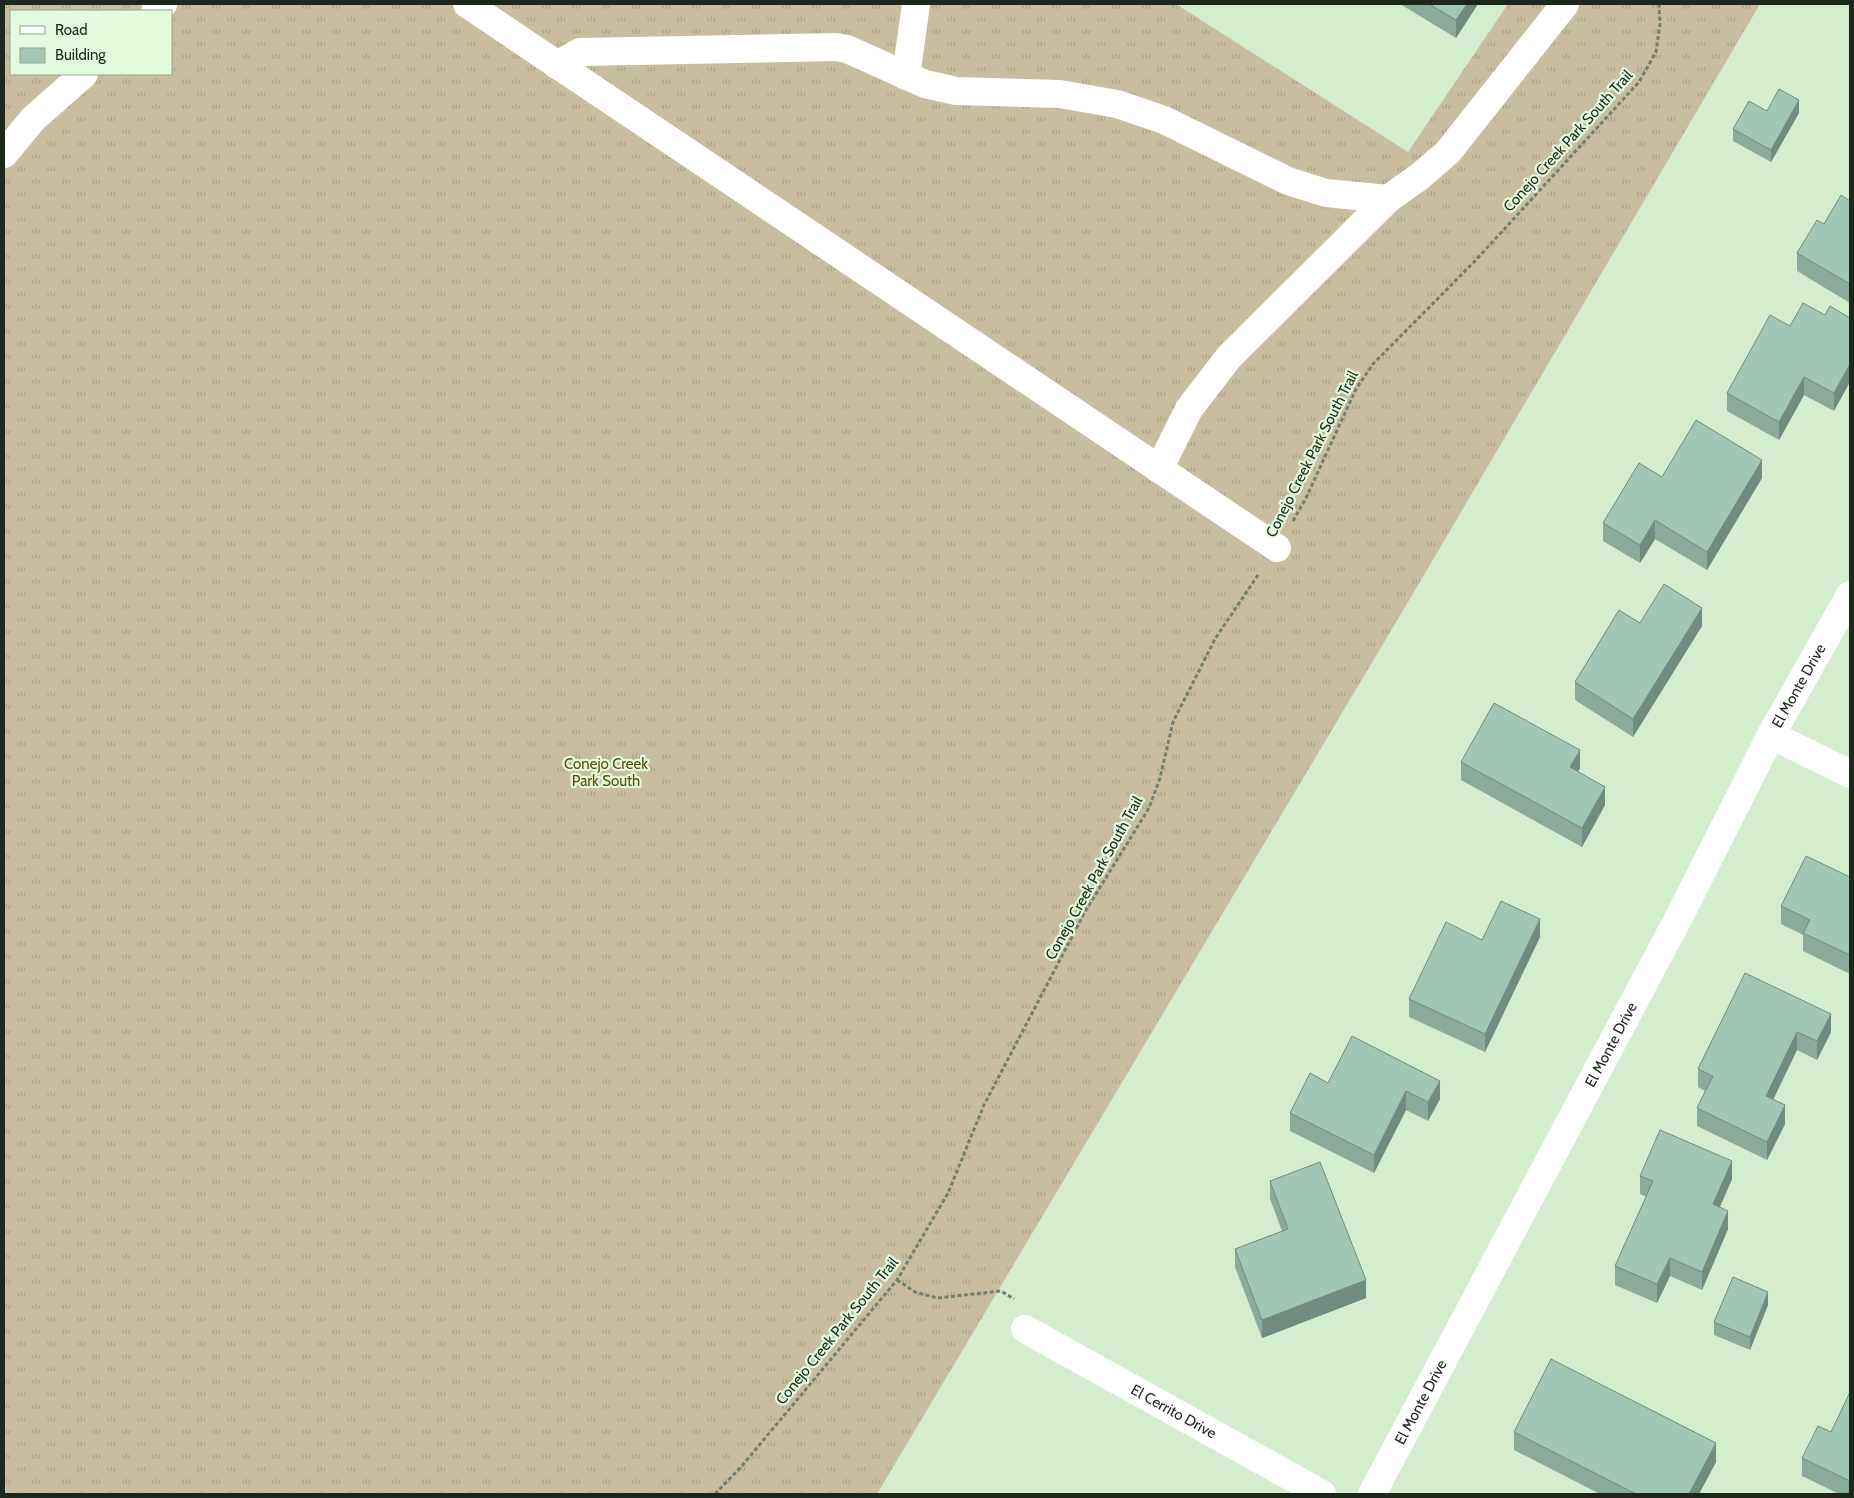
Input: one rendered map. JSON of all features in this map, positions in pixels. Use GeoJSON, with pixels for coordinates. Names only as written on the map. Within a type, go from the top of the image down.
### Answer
{"type":"FeatureCollection","features":[{"type":"Feature","properties":{"kind":"street"},"geometry":{"type":"LineString","coordinates":[[467,4],[1277,548]]}},
{"type":"Feature","properties":{"kind":"street"},"geometry":{"type":"LineString","coordinates":[[906,76],[916,4]]}},
{"type":"Feature","properties":{"kind":"street"},"geometry":{"type":"LineString","coordinates":[[1159,469],[1189,409],[1229,357],[1388,199],[1419,177],[1448,152],[1565,4]]}},
{"type":"Feature","properties":{"kind":"street"},"geometry":{"type":"LineString","coordinates":[[557,64],[580,52],[836,47],[847,49],[925,84],[956,91],[1060,94],[1117,104],[1164,120],[1288,181],[1326,193],[1388,199]]}},
{"type":"Feature","properties":{"kind":"street"},"geometry":{"type":"LineString","coordinates":[[4,154],[33,119],[83,75]]}},
{"type":"Feature","properties":{"kind":"street","name":"El Monte Drive"},"geometry":{"type":"LineString","coordinates":[[1372,1494],[1679,917],[1771,735],[1850,595]]}},
{"type":"Feature","properties":{"kind":"street"},"geometry":{"type":"LineString","coordinates":[[1771,735],[1850,774]]}},
{"type":"Feature","properties":{"kind":"street","name":"El Cerrito Drive"},"geometry":{"type":"LineString","coordinates":[[1025,1329],[1322,1494]]}},
{"type":"Feature","properties":{"kind":"path","name":"Conejo Creek Park South Trail"},"geometry":{"type":"LineString","coordinates":[[715,1494],[742,1468],[897,1280],[948,1193],[984,1105],[1086,910],[1149,808],[1160,778],[1173,722],[1215,639],[1277,548],[1306,498],[1356,389],[1373,364],[1475,261],[1639,82],[1656,52],[1660,24],[1659,4]]}},
{"type":"Feature","properties":{"kind":"path"},"geometry":{"type":"LineString","coordinates":[[897,1280],[915,1292],[937,1298],[1001,1291],[1017,1300],[1025,1329]]}},
{"type":"Feature","properties":{"kind":"green space","name":"Conejo Creek Park South"},"geometry":{"type":"Polygon","coordinates":[[[4,4],[1176,4],[1408,152],[1508,4],[1760,4],[1411,597],[877,1494],[4,1494],[4,4]]]}},
{"type":"Feature","properties":{"kind":"building"},"geometry":{"type":"Polygon","coordinates":[[[1429,4],[1467,4],[1456,20],[1429,4]]]}},
{"type":"Feature","properties":{"kind":"building"},"geometry":{"type":"Polygon","coordinates":[[[1779,89],[1799,100],[1771,150],[1733,129],[1749,101],[1767,111],[1779,89]]]}},
{"type":"Feature","properties":{"kind":"building"},"geometry":{"type":"Polygon","coordinates":[[[1841,195],[1850,201],[1850,284],[1797,253],[1817,220],[1824,224],[1841,195]]]}},
{"type":"Feature","properties":{"kind":"building"},"geometry":{"type":"Polygon","coordinates":[[[1803,303],[1825,315],[1830,306],[1850,318],[1850,364],[1834,393],[1804,377],[1779,422],[1727,393],[1770,315],[1790,326],[1803,303]]]}},
{"type":"Feature","properties":{"kind":"building"},"geometry":{"type":"Polygon","coordinates":[[[1696,420],[1762,460],[1707,552],[1655,520],[1640,545],[1603,523],[1639,463],[1662,477],[1696,420]]]}},
{"type":"Feature","properties":{"kind":"building"},"geometry":{"type":"Polygon","coordinates":[[[1664,584],[1702,608],[1633,719],[1575,682],[1619,610],[1640,623],[1664,584]]]}},
{"type":"Feature","properties":{"kind":"building"},"geometry":{"type":"Polygon","coordinates":[[[1494,703],[1580,750],[1570,767],[1605,787],[1582,828],[1461,762],[1494,703]]]}},
{"type":"Feature","properties":{"kind":"building"},"geometry":{"type":"Polygon","coordinates":[[[1806,856],[1850,877],[1850,955],[1803,933],[1810,920],[1781,906],[1806,856]]]}},
{"type":"Feature","properties":{"kind":"building"},"geometry":{"type":"Polygon","coordinates":[[[1501,901],[1540,919],[1485,1034],[1409,999],[1446,922],[1482,940],[1501,901]]]}},
{"type":"Feature","properties":{"kind":"building"},"geometry":{"type":"Polygon","coordinates":[[[1745,973],[1831,1014],[1817,1041],[1797,1032],[1766,1096],[1785,1105],[1767,1142],[1697,1108],[1713,1076],[1698,1069],[1745,973]]]}},
{"type":"Feature","properties":{"kind":"building"},"geometry":{"type":"Polygon","coordinates":[[[1352,1036],[1440,1081],[1428,1102],[1406,1091],[1374,1155],[1290,1113],[1310,1073],[1328,1083],[1352,1036]]]}},
{"type":"Feature","properties":{"kind":"building"},"geometry":{"type":"Polygon","coordinates":[[[1660,1130],[1732,1161],[1713,1204],[1728,1211],[1702,1272],[1670,1258],[1657,1284],[1615,1266],[1653,1181],[1640,1176],[1660,1130]]]}},
{"type":"Feature","properties":{"kind":"building"},"geometry":{"type":"Polygon","coordinates":[[[1320,1162],[1366,1280],[1262,1320],[1235,1249],[1288,1229],[1270,1181],[1320,1162]]]}},
{"type":"Feature","properties":{"kind":"building"},"geometry":{"type":"Polygon","coordinates":[[[1733,1277],[1768,1292],[1750,1337],[1714,1322],[1733,1277]]]}},
{"type":"Feature","properties":{"kind":"building"},"geometry":{"type":"Polygon","coordinates":[[[1551,1359],[1716,1443],[1689,1494],[1636,1494],[1514,1432],[1551,1359]]]}},
{"type":"Feature","properties":{"kind":"building"},"geometry":{"type":"Polygon","coordinates":[[[1850,1392],[1850,1481],[1802,1458],[1818,1426],[1831,1432],[1850,1392]]]}}]}
